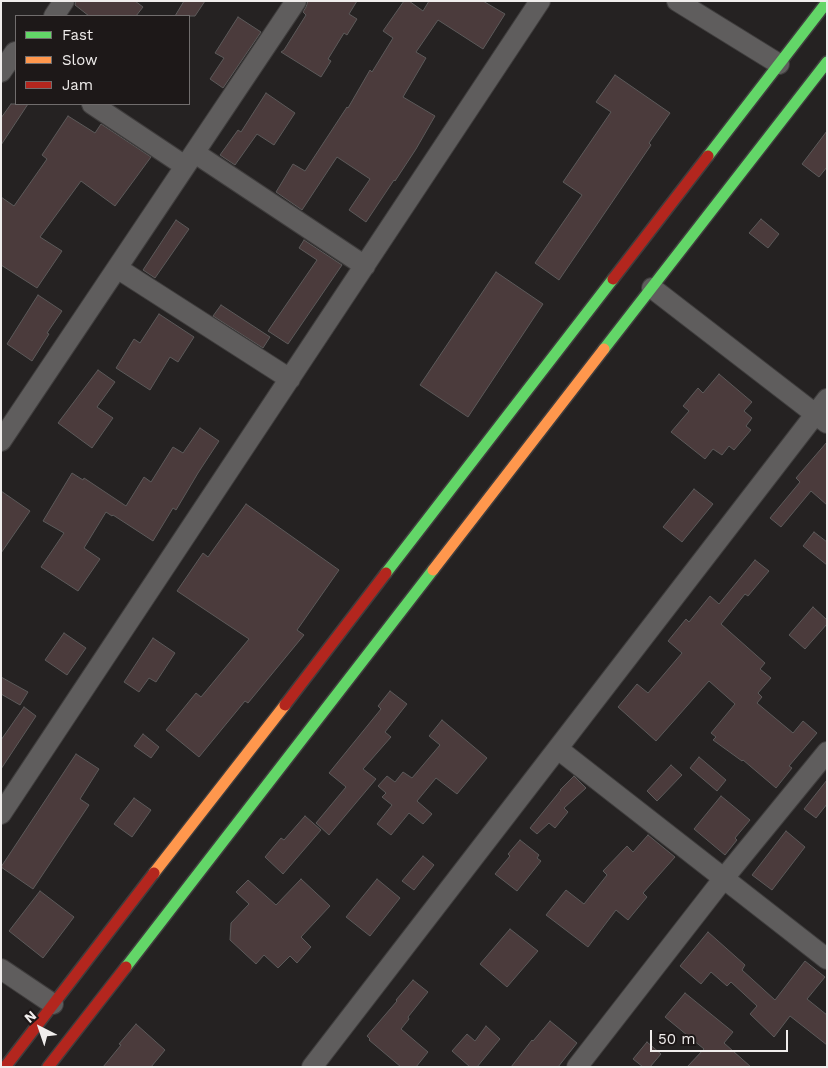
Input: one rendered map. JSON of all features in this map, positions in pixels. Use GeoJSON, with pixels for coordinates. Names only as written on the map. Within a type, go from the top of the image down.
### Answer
{"type":"FeatureCollection","features":[{"type":"Feature","properties":{"kind":"main road"},"geometry":{"type":"LineString","coordinates":[[5,1067],[827,2]]}},
{"type":"Feature","properties":{"kind":"main road"},"geometry":{"type":"LineString","coordinates":[[48,1067],[827,62]]}},
{"type":"Feature","properties":{"kind":"street"},"geometry":{"type":"LineString","coordinates":[[55,15],[64,1]]}},
{"type":"Feature","properties":{"kind":"street"},"geometry":{"type":"LineString","coordinates":[[1,441],[296,1]]}},
{"type":"Feature","properties":{"kind":"street"},"geometry":{"type":"LineString","coordinates":[[1,814],[540,1]]}},
{"type":"Feature","properties":{"kind":"street"},"geometry":{"type":"LineString","coordinates":[[677,1],[779,64]]}},
{"type":"Feature","properties":{"kind":"street"},"geometry":{"type":"LineString","coordinates":[[1,72],[11,49]]}},
{"type":"Feature","properties":{"kind":"street"},"geometry":{"type":"LineString","coordinates":[[94,105],[190,160],[365,266]]}},
{"type":"Feature","properties":{"kind":"street"},"geometry":{"type":"LineString","coordinates":[[117,268],[290,379]]}},
{"type":"Feature","properties":{"kind":"street"},"geometry":{"type":"LineString","coordinates":[[312,1067],[558,749],[823,412],[652,288]]}},
{"type":"Feature","properties":{"kind":"street"},"geometry":{"type":"LineString","coordinates":[[558,749],[827,958]]}},
{"type":"Feature","properties":{"kind":"street"},"geometry":{"type":"LineString","coordinates":[[577,1067],[724,878],[823,764]]}},
{"type":"Feature","properties":{"kind":"street"},"geometry":{"type":"LineString","coordinates":[[1,969],[53,1004]]}},
{"type":"Feature","properties":{"kind":"building"},"geometry":{"type":"Polygon","coordinates":[[[76,1],[135,1],[143,7],[137,15],[88,15],[75,5],[76,1]]]}},
{"type":"Feature","properties":{"kind":"building"},"geometry":{"type":"Polygon","coordinates":[[[184,1],[205,1],[195,16],[176,15],[184,1]]]}},
{"type":"Feature","properties":{"kind":"building"},"geometry":{"type":"Polygon","coordinates":[[[308,1],[357,1],[349,14],[357,19],[347,35],[344,33],[328,59],[331,61],[321,77],[281,52],[306,15],[303,12],[308,1]]]}},
{"type":"Feature","properties":{"kind":"building"},"geometry":{"type":"Polygon","coordinates":[[[404,1],[409,1],[423,11],[429,1],[483,1],[505,14],[483,49],[438,20],[416,52],[426,58],[403,97],[435,116],[416,149],[366,222],[349,210],[370,179],[337,157],[302,210],[276,192],[293,164],[305,171],[348,108],[370,70],[372,72],[393,38],[383,31],[404,1]]]}},
{"type":"Feature","properties":{"kind":"building"},"geometry":{"type":"Polygon","coordinates":[[[238,17],[261,32],[223,88],[210,79],[224,58],[215,53],[238,17]]]}},
{"type":"Feature","properties":{"kind":"building"},"geometry":{"type":"Polygon","coordinates":[[[615,75],[670,113],[649,143],[651,145],[559,280],[535,263],[582,195],[563,182],[611,112],[596,102],[615,75]]]}},
{"type":"Feature","properties":{"kind":"building"},"geometry":{"type":"Polygon","coordinates":[[[266,93],[295,113],[274,145],[257,134],[235,165],[220,155],[238,130],[241,132],[266,93]]]}},
{"type":"Feature","properties":{"kind":"building"},"geometry":{"type":"Polygon","coordinates":[[[11,104],[27,105],[1,145],[1,118],[11,104]]]}},
{"type":"Feature","properties":{"kind":"building"},"geometry":{"type":"Polygon","coordinates":[[[68,116],[95,133],[101,124],[151,157],[115,206],[81,181],[40,237],[62,251],[37,288],[1,265],[1,197],[14,206],[47,159],[42,155],[68,116]]]}},
{"type":"Feature","properties":{"kind":"building"},"geometry":{"type":"Polygon","coordinates":[[[827,131],[827,167],[819,177],[802,164],[827,131]]]}},
{"type":"Feature","properties":{"kind":"building"},"geometry":{"type":"Polygon","coordinates":[[[761,219],[779,234],[768,248],[749,233],[761,219]]]}},
{"type":"Feature","properties":{"kind":"building"},"geometry":{"type":"Polygon","coordinates":[[[176,220],[189,229],[155,278],[143,270],[176,220]]]}},
{"type":"Feature","properties":{"kind":"building"},"geometry":{"type":"Polygon","coordinates":[[[304,240],[342,265],[288,344],[268,331],[317,260],[299,248],[304,240]]]}},
{"type":"Feature","properties":{"kind":"building"},"geometry":{"type":"Polygon","coordinates":[[[496,272],[543,304],[468,417],[420,385],[496,272]]]}},
{"type":"Feature","properties":{"kind":"building"},"geometry":{"type":"Polygon","coordinates":[[[38,295],[62,311],[47,333],[49,334],[32,361],[7,344],[38,295]]]}},
{"type":"Feature","properties":{"kind":"building"},"geometry":{"type":"Polygon","coordinates":[[[221,305],[270,337],[263,348],[213,316],[221,305]]]}},
{"type":"Feature","properties":{"kind":"building"},"geometry":{"type":"Polygon","coordinates":[[[159,314],[194,337],[178,362],[170,357],[150,390],[116,368],[134,339],[140,343],[159,314]]]}},
{"type":"Feature","properties":{"kind":"building"},"geometry":{"type":"Polygon","coordinates":[[[98,370],[115,382],[97,407],[113,418],[92,448],[58,423],[98,370]]]}},
{"type":"Feature","properties":{"kind":"building"},"geometry":{"type":"Polygon","coordinates":[[[719,374],[752,402],[744,411],[752,418],[746,426],[751,430],[734,450],[729,446],[722,455],[713,449],[705,459],[671,432],[689,411],[683,406],[698,388],[703,393],[719,374]]]}},
{"type":"Feature","properties":{"kind":"building"},"geometry":{"type":"Polygon","coordinates":[[[200,428],[219,441],[176,510],[173,508],[153,541],[106,512],[84,548],[100,559],[78,591],[41,567],[64,533],[43,521],[72,473],[83,480],[84,478],[126,506],[144,477],[151,482],[173,447],[183,453],[200,428]]]}},
{"type":"Feature","properties":{"kind":"building"},"geometry":{"type":"Polygon","coordinates":[[[827,442],[827,505],[811,491],[781,527],[770,518],[800,482],[796,478],[827,442]]]}},
{"type":"Feature","properties":{"kind":"building"},"geometry":{"type":"Polygon","coordinates":[[[694,489],[713,504],[682,542],[663,527],[694,489]]]}},
{"type":"Feature","properties":{"kind":"building"},"geometry":{"type":"Polygon","coordinates":[[[1,491],[30,511],[1,553],[1,491]]]}},
{"type":"Feature","properties":{"kind":"building"},"geometry":{"type":"Polygon","coordinates":[[[246,504],[339,570],[297,630],[304,635],[248,703],[245,701],[199,757],[166,730],[196,693],[201,697],[249,639],[177,591],[203,553],[208,557],[246,504]]]}},
{"type":"Feature","properties":{"kind":"building"},"geometry":{"type":"Polygon","coordinates":[[[814,532],[827,542],[827,565],[803,546],[814,532]]]}},
{"type":"Feature","properties":{"kind":"building"},"geometry":{"type":"Polygon","coordinates":[[[755,560],[769,571],[748,596],[745,594],[721,624],[765,663],[760,669],[771,678],[758,693],[762,697],[757,703],[793,733],[803,721],[817,733],[789,766],[792,768],[776,788],[743,760],[713,740],[716,737],[711,733],[735,704],[709,681],[656,741],[618,707],[637,684],[648,693],[682,653],[668,641],[686,619],[689,622],[710,596],[719,604],[755,560]]]}},
{"type":"Feature","properties":{"kind":"building"},"geometry":{"type":"Polygon","coordinates":[[[813,607],[827,620],[827,624],[805,649],[789,635],[813,607]]]}},
{"type":"Feature","properties":{"kind":"building"},"geometry":{"type":"Polygon","coordinates":[[[64,633],[86,648],[67,675],[45,660],[64,633]]]}},
{"type":"Feature","properties":{"kind":"building"},"geometry":{"type":"Polygon","coordinates":[[[153,638],[175,653],[156,682],[149,678],[139,692],[124,682],[153,638]]]}},
{"type":"Feature","properties":{"kind":"building"},"geometry":{"type":"Polygon","coordinates":[[[1,677],[28,692],[20,705],[1,694],[1,677]]]}},
{"type":"Feature","properties":{"kind":"building"},"geometry":{"type":"Polygon","coordinates":[[[390,691],[407,704],[385,732],[391,737],[363,769],[376,779],[329,835],[316,823],[346,787],[329,773],[381,709],[378,706],[390,691]]]}},
{"type":"Feature","properties":{"kind":"building"},"geometry":{"type":"Polygon","coordinates":[[[24,707],[36,716],[1,769],[1,740],[24,707]]]}},
{"type":"Feature","properties":{"kind":"building"},"geometry":{"type":"Polygon","coordinates":[[[442,720],[487,758],[457,794],[436,778],[417,801],[432,814],[423,824],[409,813],[391,835],[377,824],[392,805],[382,797],[386,793],[378,786],[387,776],[395,782],[403,772],[412,778],[440,745],[429,736],[442,720]]]}},
{"type":"Feature","properties":{"kind":"building"},"geometry":{"type":"Polygon","coordinates":[[[143,734],[159,747],[151,758],[134,746],[143,734]]]}},
{"type":"Feature","properties":{"kind":"building"},"geometry":{"type":"Polygon","coordinates":[[[76,754],[99,769],[80,799],[89,805],[33,889],[1,867],[76,754]]]}},
{"type":"Feature","properties":{"kind":"building"},"geometry":{"type":"Polygon","coordinates":[[[699,757],[726,780],[717,791],[690,768],[699,757]]]}},
{"type":"Feature","properties":{"kind":"building"},"geometry":{"type":"Polygon","coordinates":[[[671,765],[682,775],[657,801],[647,791],[671,765]]]}},
{"type":"Feature","properties":{"kind":"building"},"geometry":{"type":"Polygon","coordinates":[[[574,776],[586,788],[564,808],[568,812],[555,828],[549,823],[537,834],[530,828],[560,790],[574,776]]]}},
{"type":"Feature","properties":{"kind":"building"},"geometry":{"type":"Polygon","coordinates":[[[827,780],[827,804],[816,818],[804,809],[827,780]]]}},
{"type":"Feature","properties":{"kind":"building"},"geometry":{"type":"Polygon","coordinates":[[[721,796],[750,820],[735,838],[737,840],[725,855],[694,829],[721,796]]]}},
{"type":"Feature","properties":{"kind":"building"},"geometry":{"type":"Polygon","coordinates":[[[134,798],[151,810],[132,837],[114,824],[134,798]]]}},
{"type":"Feature","properties":{"kind":"building"},"geometry":{"type":"Polygon","coordinates":[[[305,816],[321,830],[283,874],[265,857],[281,838],[284,840],[305,816]]]}},
{"type":"Feature","properties":{"kind":"building"},"geometry":{"type":"Polygon","coordinates":[[[786,831],[805,847],[772,890],[752,875],[786,831]]]}},
{"type":"Feature","properties":{"kind":"building"},"geometry":{"type":"Polygon","coordinates":[[[648,835],[675,857],[643,893],[647,897],[628,920],[616,910],[588,947],[546,915],[566,890],[584,904],[607,875],[603,871],[627,846],[633,852],[648,835]]]}},
{"type":"Feature","properties":{"kind":"building"},"geometry":{"type":"Polygon","coordinates":[[[520,840],[539,855],[537,858],[541,861],[517,891],[495,874],[520,840]]]}},
{"type":"Feature","properties":{"kind":"building"},"geometry":{"type":"Polygon","coordinates":[[[423,856],[434,865],[414,890],[402,881],[423,856]]]}},
{"type":"Feature","properties":{"kind":"building"},"geometry":{"type":"Polygon","coordinates":[[[301,879],[330,906],[301,937],[311,947],[297,963],[290,956],[278,968],[264,955],[256,964],[230,940],[231,923],[249,904],[236,892],[248,880],[276,905],[301,879]]]}},
{"type":"Feature","properties":{"kind":"building"},"geometry":{"type":"Polygon","coordinates":[[[377,879],[400,898],[370,936],[346,917],[377,879]]]}},
{"type":"Feature","properties":{"kind":"building"},"geometry":{"type":"Polygon","coordinates":[[[40,891],[74,917],[43,958],[9,931],[40,891]]]}},
{"type":"Feature","properties":{"kind":"building"},"geometry":{"type":"Polygon","coordinates":[[[510,929],[538,951],[507,987],[480,964],[510,929]]]}},
{"type":"Feature","properties":{"kind":"building"},"geometry":{"type":"Polygon","coordinates":[[[708,932],[745,965],[742,970],[775,1000],[805,961],[825,977],[807,999],[827,1015],[827,1045],[790,1016],[774,1037],[750,1014],[757,1006],[731,982],[727,986],[711,972],[701,984],[680,966],[708,932]]]}},
{"type":"Feature","properties":{"kind":"building"},"geometry":{"type":"Polygon","coordinates":[[[413,980],[428,992],[401,1029],[428,1052],[416,1067],[401,1067],[369,1040],[367,1036],[413,980]]]}},
{"type":"Feature","properties":{"kind":"building"},"geometry":{"type":"Polygon","coordinates":[[[685,993],[733,1032],[724,1043],[751,1067],[687,1067],[704,1049],[665,1017],[685,993]]]}},
{"type":"Feature","properties":{"kind":"building"},"geometry":{"type":"Polygon","coordinates":[[[550,1021],[577,1043],[558,1067],[511,1067],[532,1040],[550,1021]]]}},
{"type":"Feature","properties":{"kind":"building"},"geometry":{"type":"Polygon","coordinates":[[[136,1024],[165,1050],[151,1067],[103,1067],[121,1045],[119,1044],[136,1024]]]}},
{"type":"Feature","properties":{"kind":"building"},"geometry":{"type":"Polygon","coordinates":[[[486,1026],[500,1039],[477,1067],[470,1067],[452,1051],[467,1034],[475,1041],[486,1026]]]}},
{"type":"Feature","properties":{"kind":"building"},"geometry":{"type":"Polygon","coordinates":[[[647,1042],[661,1054],[650,1067],[643,1067],[633,1059],[647,1042]]]}},
{"type":"Feature","properties":{"kind":"traffic: fast"},"geometry":{"type":"LineString","coordinates":[[708,156],[827,2]]}},
{"type":"Feature","properties":{"kind":"traffic: fast"},"geometry":{"type":"LineString","coordinates":[[604,349],[827,62]]}},
{"type":"Feature","properties":{"kind":"traffic: fast"},"geometry":{"type":"LineString","coordinates":[[386,573],[613,279]]}},
{"type":"Feature","properties":{"kind":"traffic: fast"},"geometry":{"type":"LineString","coordinates":[[126,967],[433,570]]}},
{"type":"Feature","properties":{"kind":"traffic: slow"},"geometry":{"type":"LineString","coordinates":[[433,570],[604,349]]}},
{"type":"Feature","properties":{"kind":"traffic: slow"},"geometry":{"type":"LineString","coordinates":[[154,873],[285,705]]}},
{"type":"Feature","properties":{"kind":"traffic: jam"},"geometry":{"type":"LineString","coordinates":[[613,279],[708,156]]}},
{"type":"Feature","properties":{"kind":"traffic: jam"},"geometry":{"type":"LineString","coordinates":[[285,705],[386,573]]}},
{"type":"Feature","properties":{"kind":"traffic: jam"},"geometry":{"type":"LineString","coordinates":[[5,1067],[154,873]]}},
{"type":"Feature","properties":{"kind":"traffic: jam"},"geometry":{"type":"LineString","coordinates":[[48,1067],[126,967]]}}]}
